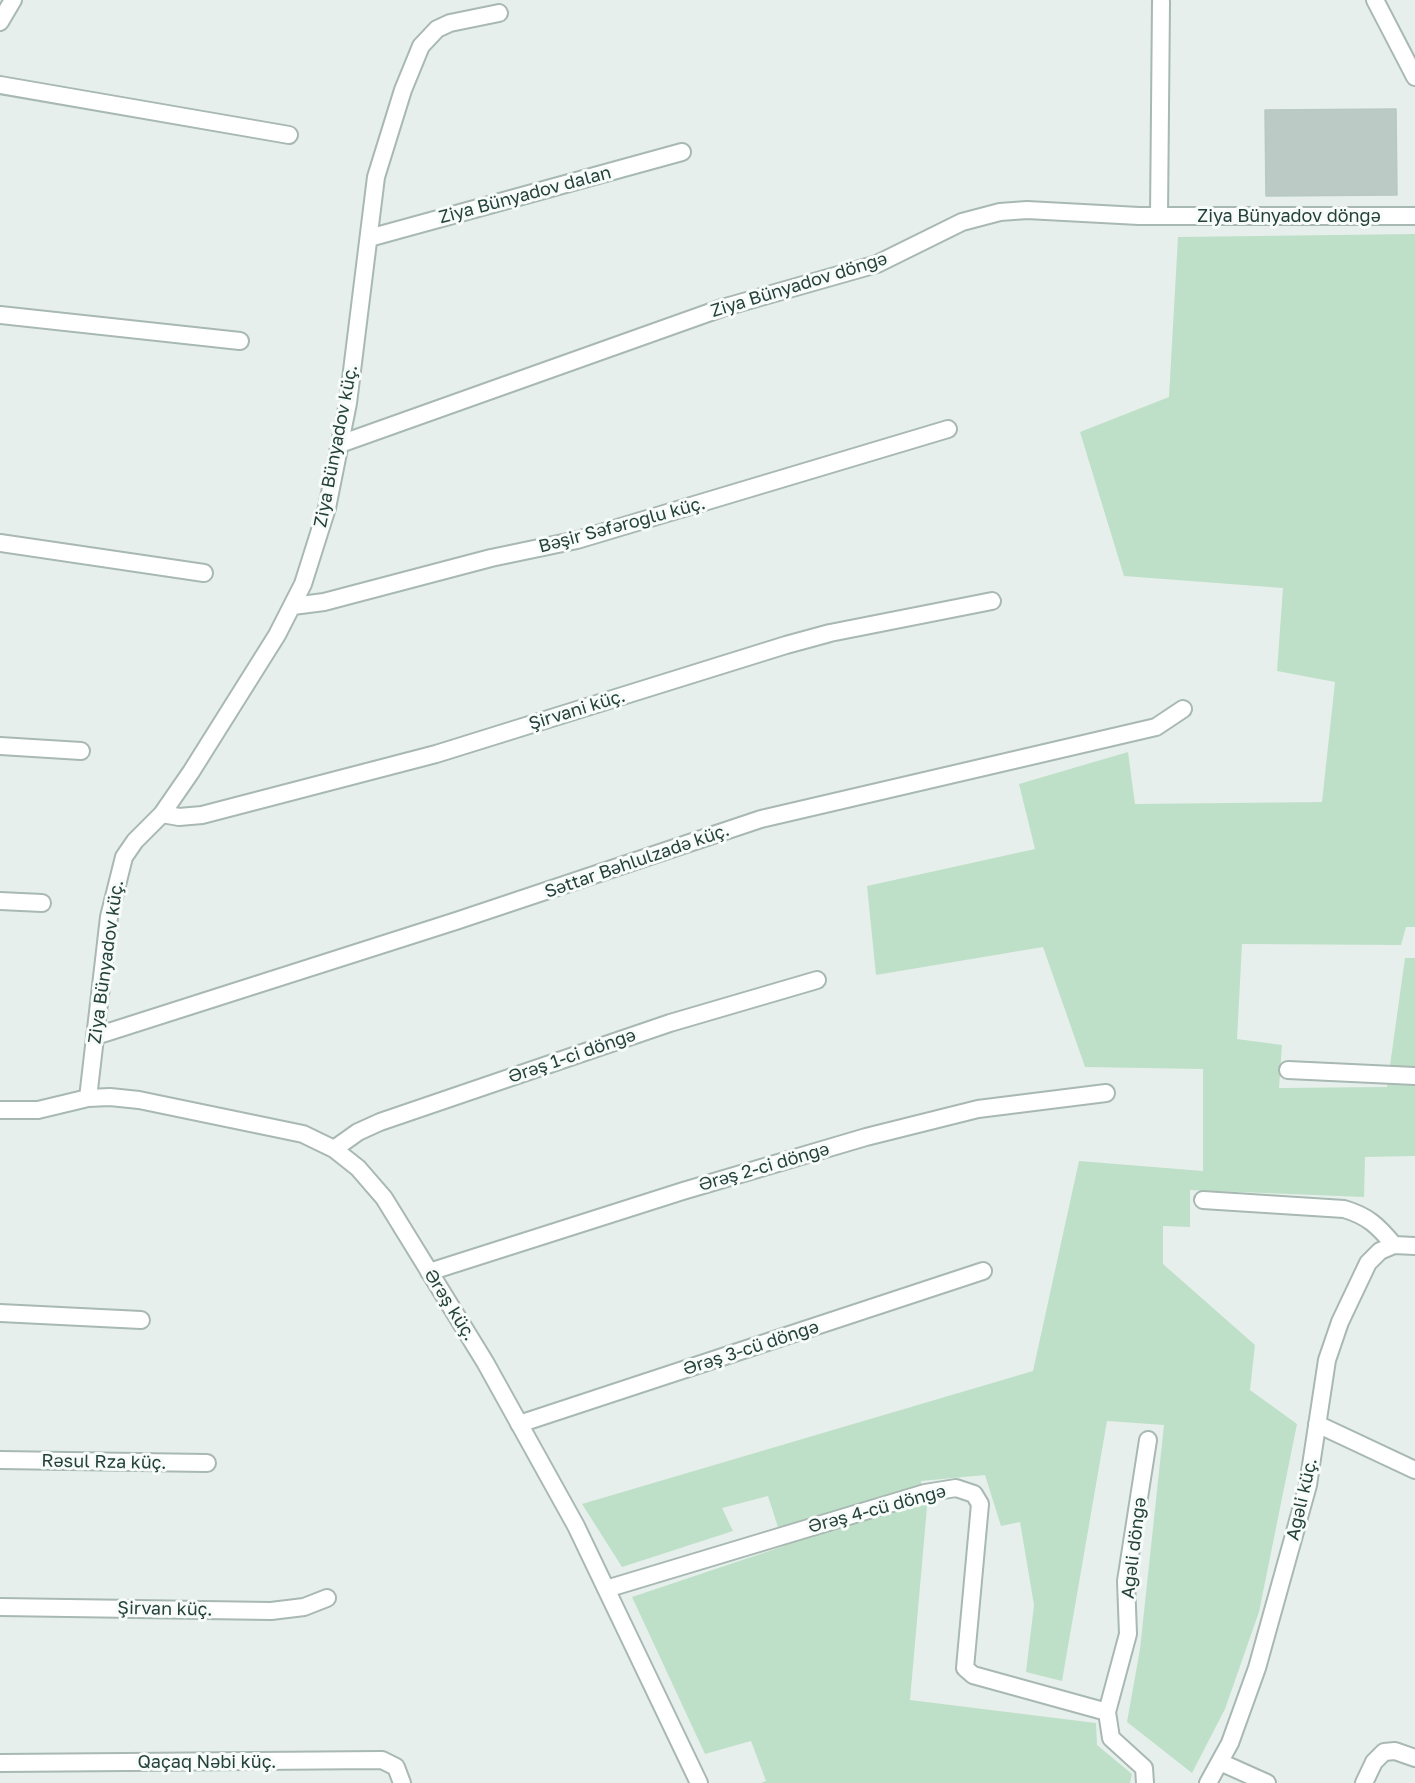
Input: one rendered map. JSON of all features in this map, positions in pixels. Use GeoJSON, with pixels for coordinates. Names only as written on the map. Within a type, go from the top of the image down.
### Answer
{"type":"FeatureCollection","features":[{"type":"Feature","properties":{"kind":"street"},"geometry":{"type":"LineString","coordinates":[[0,22],[13,0]]}},
{"type":"Feature","properties":{"kind":"street"},"geometry":{"type":"LineString","coordinates":[[1375,0],[1415,76]]}},
{"type":"Feature","properties":{"kind":"street"},"geometry":{"type":"LineString","coordinates":[[1159,216],[1161,2]]}},
{"type":"Feature","properties":{"kind":"street","name":"Ziya Bünyadov küç."},"geometry":{"type":"LineString","coordinates":[[88,1098],[110,917],[117,877],[124,857],[135,841],[162,814],[191,772],[293,606],[327,508],[348,403],[376,177],[386,138],[421,46],[437,29],[450,23],[499,13]]}},
{"type":"Feature","properties":{"kind":"street"},"geometry":{"type":"LineString","coordinates":[[0,85],[289,135]]}},
{"type":"Feature","properties":{"kind":"street","name":"Ziya Bünyadov dalan"},"geometry":{"type":"LineString","coordinates":[[369,238],[681,152]]}},
{"type":"Feature","properties":{"kind":"street","name":"Ziya Bünyadov döngə"},"geometry":{"type":"LineString","coordinates":[[340,444],[722,308],[877,264],[962,222],[1000,212],[1027,210],[1159,216],[1415,216]]}},
{"type":"Feature","properties":{"kind":"street"},"geometry":{"type":"LineString","coordinates":[[0,315],[240,341]]}},
{"type":"Feature","properties":{"kind":"street","name":"Bəşir Səfəroğlu küç."},"geometry":{"type":"LineString","coordinates":[[293,606],[324,602],[491,558],[577,540],[948,429]]}},
{"type":"Feature","properties":{"kind":"street"},"geometry":{"type":"LineString","coordinates":[[0,543],[204,573]]}},
{"type":"Feature","properties":{"kind":"street","name":"Şirvani küç."},"geometry":{"type":"LineString","coordinates":[[162,814],[179,817],[202,815],[436,754],[830,633],[992,602]]}},
{"type":"Feature","properties":{"kind":"street","name":"Səttar Bəhlulzadə küç."},"geometry":{"type":"LineString","coordinates":[[96,1036],[456,921],[761,819],[1156,727],[1183,709]]}},
{"type":"Feature","properties":{"kind":"street"},"geometry":{"type":"LineString","coordinates":[[0,746],[81,751]]}},
{"type":"Feature","properties":{"kind":"street"},"geometry":{"type":"LineString","coordinates":[[0,901],[42,903]]}},
{"type":"Feature","properties":{"kind":"street","name":"Ərəş 1-ci döngə"},"geometry":{"type":"LineString","coordinates":[[334,1149],[358,1132],[380,1122],[670,1023],[817,980]]}},
{"type":"Feature","properties":{"kind":"street"},"geometry":{"type":"LineString","coordinates":[[1288,1070],[1415,1076]]}},
{"type":"Feature","properties":{"kind":"street","name":"Ərəş 2-ci döngə"},"geometry":{"type":"LineString","coordinates":[[429,1272],[683,1191],[866,1137],[978,1109],[1106,1093]]}},
{"type":"Feature","properties":{"kind":"street","name":"Ərəş küç."},"geometry":{"type":"LineString","coordinates":[[0,1110],[38,1110],[88,1098],[110,1097],[138,1100],[271,1125],[303,1134],[334,1149],[358,1168],[384,1198],[519,1424],[576,1526],[699,1783]]}},
{"type":"Feature","properties":{"kind":"street"},"geometry":{"type":"LineString","coordinates":[[1203,1200],[1344,1209],[1365,1215],[1376,1223],[1394,1245],[1415,1246]]}},
{"type":"Feature","properties":{"kind":"street","name":"Ağəli küç."},"geometry":{"type":"LineString","coordinates":[[1208,1783],[1220,1762],[1241,1713],[1267,1635],[1308,1485],[1327,1360],[1340,1322],[1368,1263],[1380,1251],[1394,1245]]}},
{"type":"Feature","properties":{"kind":"street","name":"Ərəş 3-cü döngə"},"geometry":{"type":"LineString","coordinates":[[519,1424],[983,1271]]}},
{"type":"Feature","properties":{"kind":"street"},"geometry":{"type":"LineString","coordinates":[[0,1313],[141,1320]]}},
{"type":"Feature","properties":{"kind":"street"},"geometry":{"type":"LineString","coordinates":[[1317,1424],[1415,1470]]}},
{"type":"Feature","properties":{"kind":"street","name":"Ağəli döngə"},"geometry":{"type":"LineString","coordinates":[[1146,1783],[1144,1768],[1111,1738],[1107,1712],[1128,1634],[1126,1581],[1148,1440]]}},
{"type":"Feature","properties":{"kind":"street","name":"Rəsul Rza küç."},"geometry":{"type":"LineString","coordinates":[[0,1460],[207,1463]]}},
{"type":"Feature","properties":{"kind":"street","name":"Ərəş 4-cü döngə"},"geometry":{"type":"LineString","coordinates":[[606,1589],[925,1493],[956,1488],[974,1494],[980,1504],[965,1668],[973,1675],[1107,1712]]}},
{"type":"Feature","properties":{"kind":"street","name":"Şirvan küç."},"geometry":{"type":"LineString","coordinates":[[0,1607],[271,1611],[304,1606],[327,1598]]}},
{"type":"Feature","properties":{"kind":"street"},"geometry":{"type":"LineString","coordinates":[[1364,1783],[1374,1762],[1384,1752],[1395,1751],[1415,1758]]}},
{"type":"Feature","properties":{"kind":"street","name":"Qaçaq Nəbi küç."},"geometry":{"type":"LineString","coordinates":[[0,1763],[382,1760],[396,1767],[402,1783]]}},
{"type":"Feature","properties":{"kind":"street"},"geometry":{"type":"LineString","coordinates":[[1220,1762],[1268,1783]]}},
{"type":"Feature","properties":{"kind":"green space"},"geometry":{"type":"Polygon","coordinates":[[[1415,234],[1415,927],[1406,927],[1401,945],[1242,944],[1237,1039],[1282,1045],[1279,1088],[1387,1087],[1405,958],[1415,958],[1415,1156],[1365,1157],[1364,1197],[1190,1190],[1190,1227],[1163,1226],[1163,1264],[1255,1345],[1250,1390],[1297,1424],[1259,1612],[1225,1709],[1192,1773],[1127,1722],[1140,1649],[1164,1425],[1107,1421],[1062,1681],[1026,1672],[1034,1605],[1020,1522],[1001,1526],[985,1475],[921,1481],[927,1507],[910,1700],[1096,1723],[1097,1745],[1132,1774],[1130,1783],[761,1783],[766,1781],[751,1741],[705,1754],[632,1597],[784,1546],[768,1496],[722,1508],[733,1531],[622,1567],[582,1504],[1033,1371],[1079,1161],[1203,1171],[1203,1069],[1085,1067],[1043,947],[876,975],[867,886],[1035,849],[1019,784],[1128,752],[1135,804],[1322,802],[1335,682],[1277,671],[1283,588],[1124,576],[1080,432],[1169,397],[1178,237],[1415,234]]]}},
{"type":"Feature","properties":{"kind":"building"},"geometry":{"type":"Polygon","coordinates":[[[1396,109],[1397,195],[1266,196],[1265,110],[1396,109]]]}}]}
